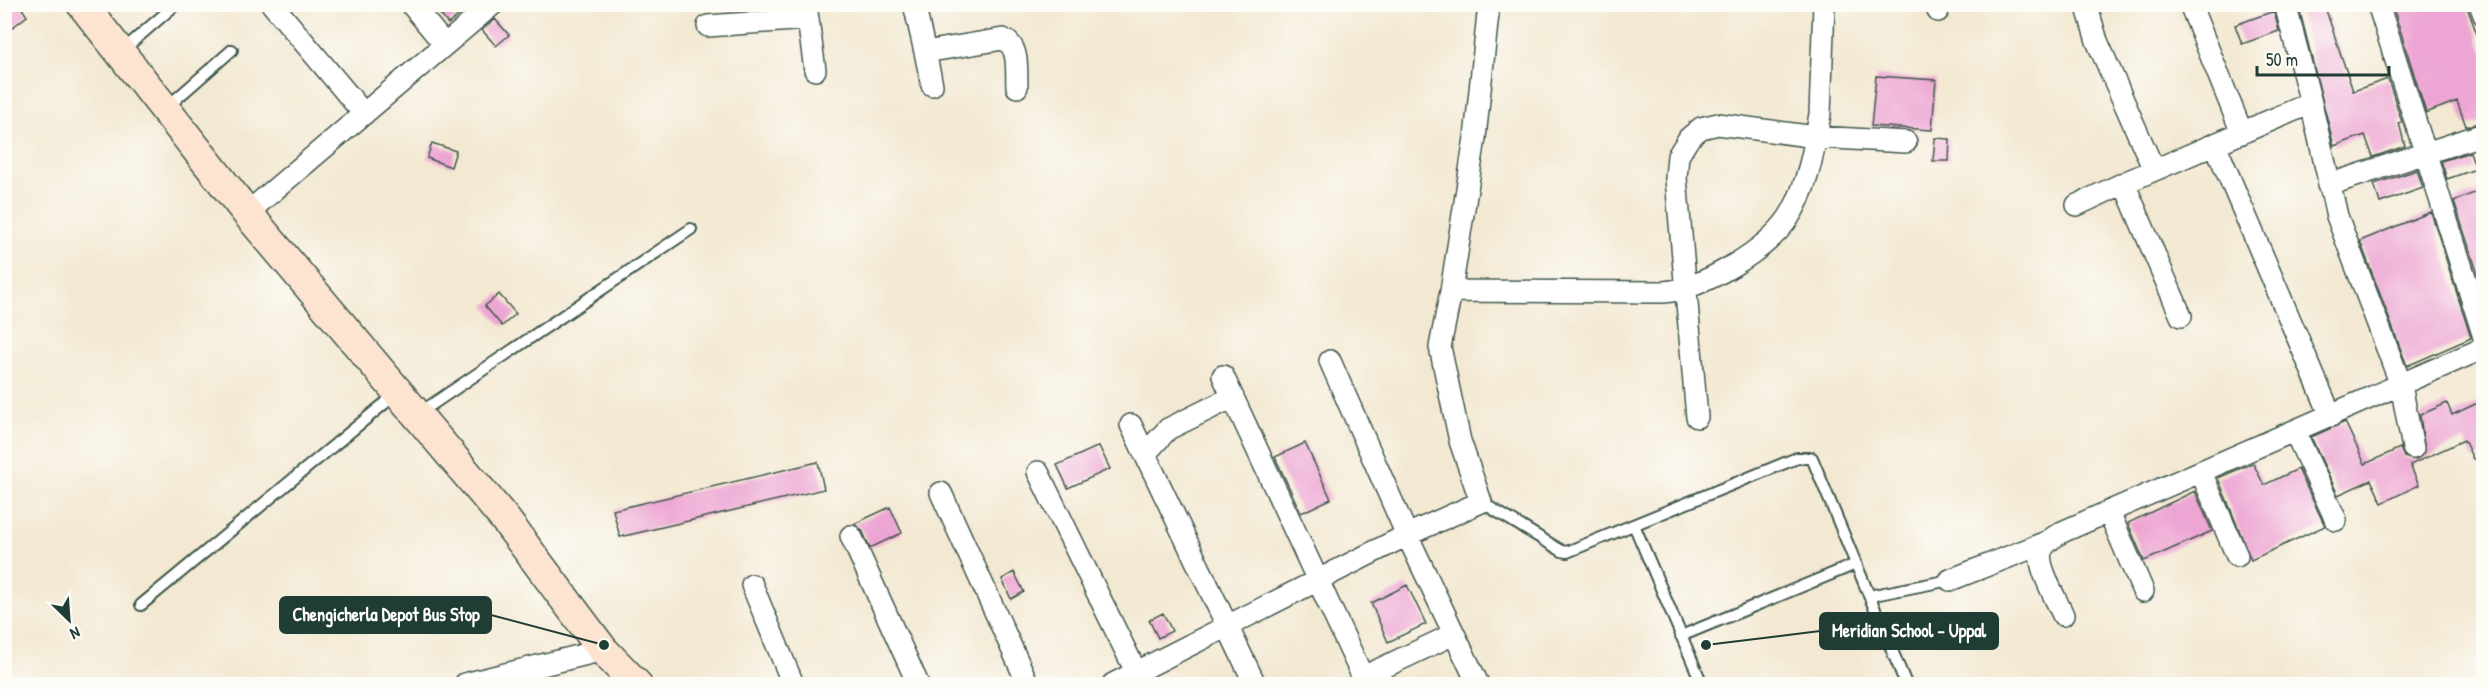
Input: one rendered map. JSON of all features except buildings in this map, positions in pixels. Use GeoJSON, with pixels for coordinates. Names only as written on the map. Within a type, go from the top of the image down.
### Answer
{"type":"FeatureCollection","features":[{"type":"Feature","properties":{"kind":"street"},"geometry":{"type":"LineString","coordinates":[[82,4],[247,213],[504,518],[603,650],[636,684]]}},
{"type":"Feature","properties":{"kind":"street"},"geometry":{"type":"LineString","coordinates":[[272,4],[364,114]]}},
{"type":"Feature","properties":{"kind":"street"},"geometry":{"type":"LineString","coordinates":[[411,4],[445,45]]}},
{"type":"Feature","properties":{"kind":"street"},"geometry":{"type":"LineString","coordinates":[[247,213],[493,4]]}},
{"type":"Feature","properties":{"kind":"street"},"geometry":{"type":"LineString","coordinates":[[914,4],[932,86]]}},
{"type":"Feature","properties":{"kind":"street"},"geometry":{"type":"LineString","coordinates":[[1113,684],[1140,679],[1228,627],[1407,535],[1481,502],[1460,441],[1440,347],[1451,291],[1474,138],[1490,4]]}},
{"type":"Feature","properties":{"kind":"street"},"geometry":{"type":"LineString","coordinates":[[1451,291],[1644,293],[1686,289],[1714,278],[1760,245],[1788,218],[1796,205],[1810,166],[1820,114],[1824,4]]}},
{"type":"Feature","properties":{"kind":"street"},"geometry":{"type":"LineString","coordinates":[[2086,4],[2097,41],[2154,170]]}},
{"type":"Feature","properties":{"kind":"street"},"geometry":{"type":"LineString","coordinates":[[2190,4],[2242,133]]}},
{"type":"Feature","properties":{"kind":"street"},"geometry":{"type":"LineString","coordinates":[[2285,4],[2337,216],[2401,385],[2414,448]]}},
{"type":"Feature","properties":{"kind":"street"},"geometry":{"type":"LineString","coordinates":[[2378,4],[2423,153],[2484,337]]}},
{"type":"Feature","properties":{"kind":"street"},"geometry":{"type":"LineString","coordinates":[[2480,4],[2484,15]]}},
{"type":"Feature","properties":{"kind":"street"},"geometry":{"type":"LineString","coordinates":[[708,26],[807,12],[815,70]]}},
{"type":"Feature","properties":{"kind":"street"},"geometry":{"type":"LineString","coordinates":[[925,52],[1003,39],[1010,42],[1014,48],[1017,87]]}},
{"type":"Feature","properties":{"kind":"street"},"geometry":{"type":"LineString","coordinates":[[2077,205],[2311,104]]}},
{"type":"Feature","properties":{"kind":"street"},"geometry":{"type":"LineString","coordinates":[[1697,417],[1676,178],[1678,156],[1689,138],[1701,128],[1718,124],[1816,138],[1906,142]]}},
{"type":"Feature","properties":{"kind":"street"},"geometry":{"type":"LineString","coordinates":[[2328,184],[2363,175],[2484,134]]}},
{"type":"Feature","properties":{"kind":"street"},"geometry":{"type":"LineString","coordinates":[[2215,144],[2331,416]]}},
{"type":"Feature","properties":{"kind":"street"},"geometry":{"type":"LineString","coordinates":[[2124,183],[2181,316]]}},
{"type":"Feature","properties":{"kind":"street"},"geometry":{"type":"LineString","coordinates":[[1950,580],[2049,541],[2062,532],[2484,348]]}},
{"type":"Feature","properties":{"kind":"street"},"geometry":{"type":"LineString","coordinates":[[1330,361],[1407,535],[1478,684]]}},
{"type":"Feature","properties":{"kind":"street"},"geometry":{"type":"LineString","coordinates":[[1223,376],[1364,681],[1454,634]]}},
{"type":"Feature","properties":{"kind":"street"},"geometry":{"type":"LineString","coordinates":[[1145,454],[1168,429],[1233,397]]}},
{"type":"Feature","properties":{"kind":"street"},"geometry":{"type":"LineString","coordinates":[[1131,425],[1255,684]]}},
{"type":"Feature","properties":{"kind":"street"},"geometry":{"type":"LineString","coordinates":[[2295,432],[2336,520]]}},
{"type":"Feature","properties":{"kind":"street"},"geometry":{"type":"LineString","coordinates":[[1038,472],[1140,679]]}},
{"type":"Feature","properties":{"kind":"street"},"geometry":{"type":"LineString","coordinates":[[2201,472],[2237,556]]}},
{"type":"Feature","properties":{"kind":"street"},"geometry":{"type":"LineString","coordinates":[[941,493],[1028,684]]}},
{"type":"Feature","properties":{"kind":"street"},"geometry":{"type":"LineString","coordinates":[[2109,512],[2143,591]]}},
{"type":"Feature","properties":{"kind":"street"},"geometry":{"type":"LineString","coordinates":[[851,536],[918,684]]}},
{"type":"Feature","properties":{"kind":"street"},"geometry":{"type":"LineString","coordinates":[[2049,541],[2041,552],[2042,567],[2063,615]]}},
{"type":"Feature","properties":{"kind":"street"},"geometry":{"type":"LineString","coordinates":[[752,585],[793,684]]}},
{"type":"Feature","properties":{"kind":"street"},"geometry":{"type":"LineString","coordinates":[[465,684],[603,650]]}},
{"type":"Feature","properties":{"kind":"lane"},"geometry":{"type":"LineString","coordinates":[[120,53],[175,5]]}},
{"type":"Feature","properties":{"kind":"lane"},"geometry":{"type":"LineString","coordinates":[[165,109],[232,50]]}},
{"type":"Feature","properties":{"kind":"lane"},"geometry":{"type":"LineString","coordinates":[[417,415],[691,230]]}},
{"type":"Feature","properties":{"kind":"lane"},"geometry":{"type":"LineString","coordinates":[[141,605],[398,392]]}},
{"type":"Feature","properties":{"kind":"lane"},"geometry":{"type":"LineString","coordinates":[[1481,502],[1567,552],[1804,457],[1812,458],[1906,684]]}},
{"type":"Feature","properties":{"kind":"lane"},"geometry":{"type":"LineString","coordinates":[[1634,525],[1702,684]]}},
{"type":"Feature","properties":{"kind":"lane"},"geometry":{"type":"LineString","coordinates":[[1681,636],[1856,564]]}},
{"type":"Feature","properties":{"kind":"lane"},"geometry":{"type":"LineString","coordinates":[[1869,596],[1950,580]]}},
{"type":"Feature","properties":{"kind":"place","name":"Chengicherla Depot Bus Stop"},"geometry":{"type":"Point","coordinates":[604,645]}},
{"type":"Feature","properties":{"kind":"place","name":"Meridian School - Uppal"},"geometry":{"type":"Point","coordinates":[1706,645]}}]}
